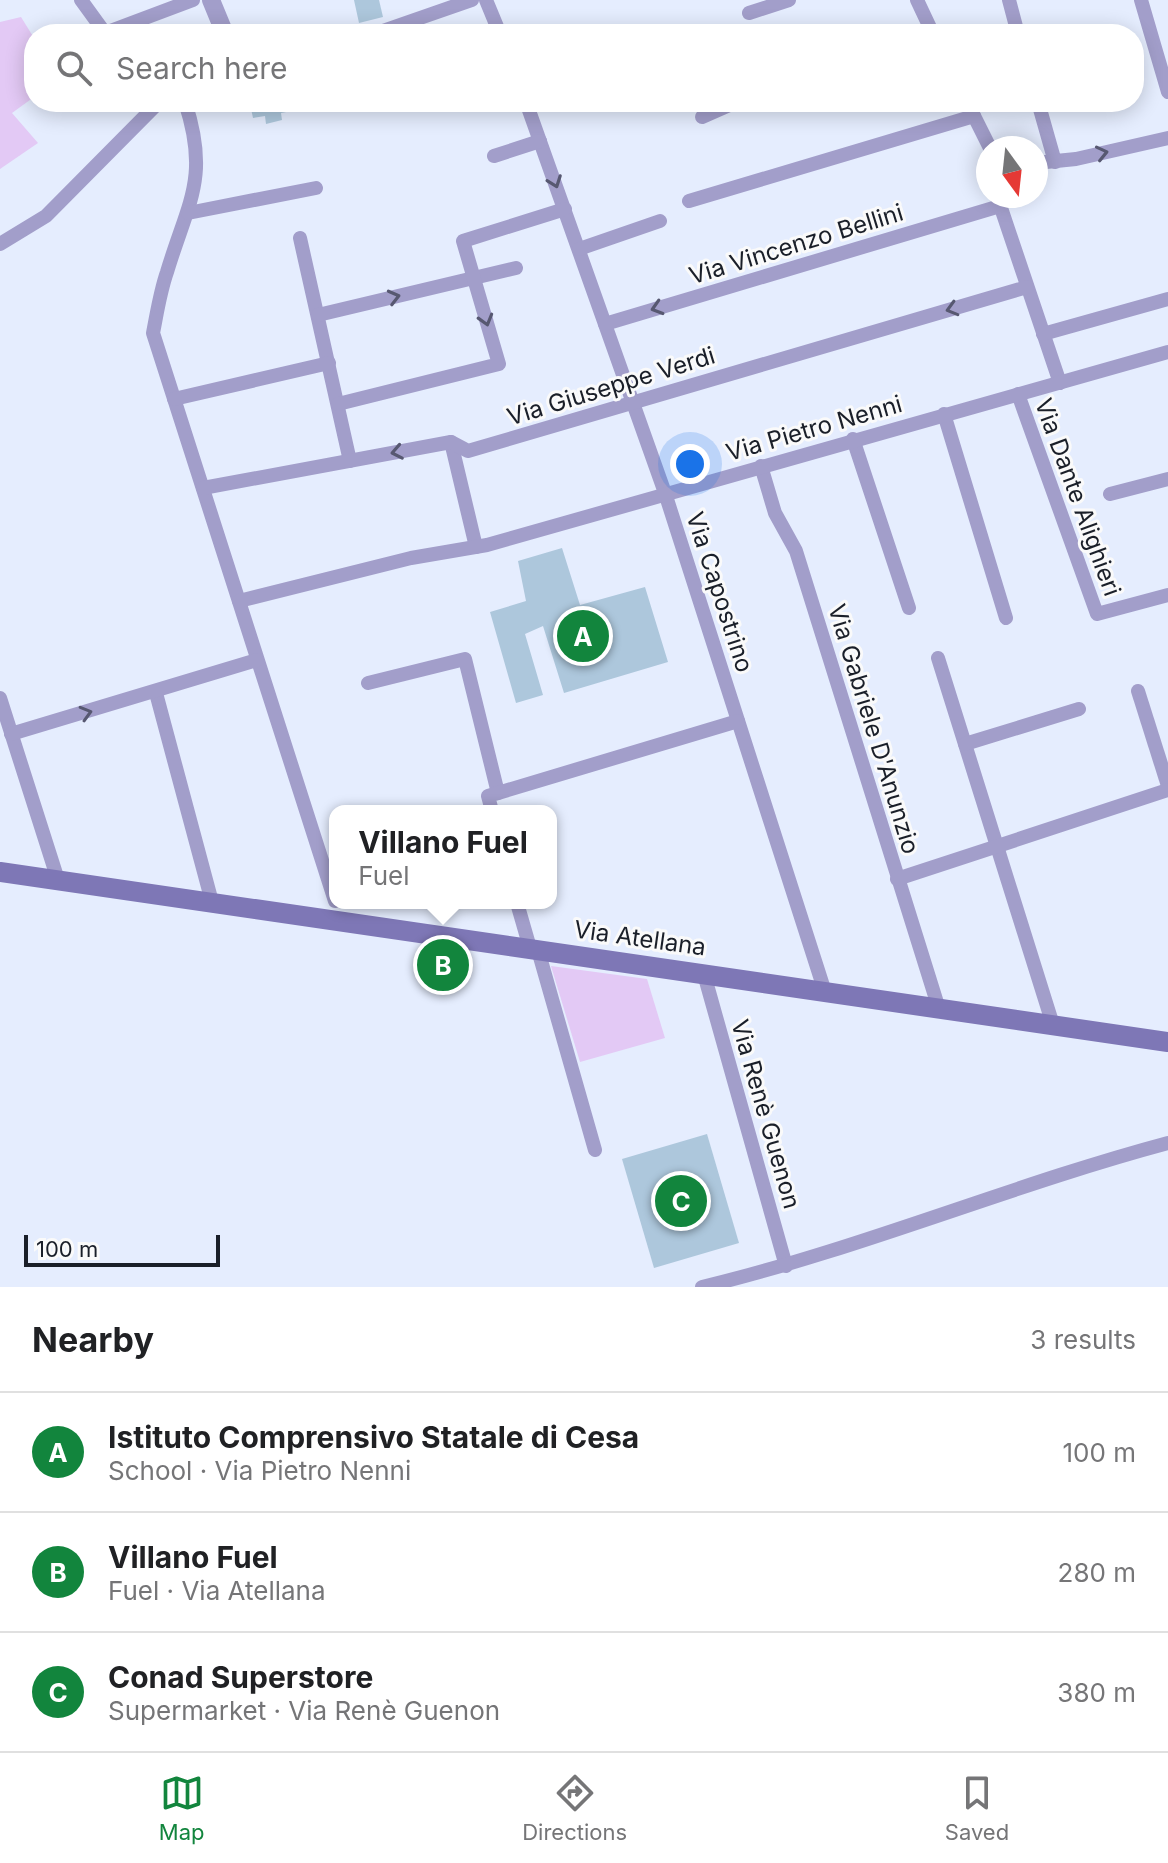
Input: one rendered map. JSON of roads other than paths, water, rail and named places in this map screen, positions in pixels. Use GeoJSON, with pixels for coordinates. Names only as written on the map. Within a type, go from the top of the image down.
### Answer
{"type":"FeatureCollection","features":[{"type":"Feature","properties":{"kind":"main road","name":"Via Atellana"},"geometry":{"type":"LineString","coordinates":[[0,872],[212,902],[329,908]]}},
{"type":"Feature","properties":{"kind":"main road","name":"Via Atellana"},"geometry":{"type":"LineString","coordinates":[[342,909],[534,949],[1168,1042]]}},
{"type":"Feature","properties":{"kind":"street"},"geometry":{"type":"LineString","coordinates":[[81,0],[98,24]]}},
{"type":"Feature","properties":{"kind":"street"},"geometry":{"type":"LineString","coordinates":[[129,24],[193,0]]}},
{"type":"Feature","properties":{"kind":"street"},"geometry":{"type":"LineString","coordinates":[[211,0],[221,24]]}},
{"type":"Feature","properties":{"kind":"street"},"geometry":{"type":"LineString","coordinates":[[403,24],[472,0]]}},
{"type":"Feature","properties":{"kind":"street"},"geometry":{"type":"LineString","coordinates":[[486,0],[496,24]]}},
{"type":"Feature","properties":{"kind":"street"},"geometry":{"type":"LineString","coordinates":[[749,13],[789,0]]}},
{"type":"Feature","properties":{"kind":"street"},"geometry":{"type":"LineString","coordinates":[[917,0],[928,24]]}},
{"type":"Feature","properties":{"kind":"street"},"geometry":{"type":"LineString","coordinates":[[1009,0],[1015,24]]}},
{"type":"Feature","properties":{"kind":"street"},"geometry":{"type":"LineString","coordinates":[[1141,0],[1168,92]]}},
{"type":"Feature","properties":{"kind":"street"},"geometry":{"type":"LineString","coordinates":[[0,244],[46,216],[149,112]]}},
{"type":"Feature","properties":{"kind":"street"},"geometry":{"type":"LineString","coordinates":[[188,112],[196,134],[196,191],[166,273],[153,333],[329,883]]}},
{"type":"Feature","properties":{"kind":"street","name":"Via Capostrino"},"geometry":{"type":"LineString","coordinates":[[530,112],[665,493],[825,992]]}},
{"type":"Feature","properties":{"kind":"street"},"geometry":{"type":"LineString","coordinates":[[702,117],[713,112]]}},
{"type":"Feature","properties":{"kind":"street"},"geometry":{"type":"LineString","coordinates":[[972,112],[984,136]]}},
{"type":"Feature","properties":{"kind":"street"},"geometry":{"type":"LineString","coordinates":[[1041,112],[1055,162]]}},
{"type":"Feature","properties":{"kind":"street"},"geometry":{"type":"LineString","coordinates":[[689,201],[974,116]]}},
{"type":"Feature","properties":{"kind":"street"},"geometry":{"type":"LineString","coordinates":[[1048,162],[1168,138]]}},
{"type":"Feature","properties":{"kind":"street"},"geometry":{"type":"LineString","coordinates":[[494,156],[540,141]]}},
{"type":"Feature","properties":{"kind":"street"},"geometry":{"type":"LineString","coordinates":[[188,213],[316,188]]}},
{"type":"Feature","properties":{"kind":"street","name":"Via Vincenzo Bellini"},"geometry":{"type":"LineString","coordinates":[[605,324],[976,208]]}},
{"type":"Feature","properties":{"kind":"street"},"geometry":{"type":"LineString","coordinates":[[1000,208],[1060,383]]}},
{"type":"Feature","properties":{"kind":"street"},"geometry":{"type":"LineString","coordinates":[[338,404],[499,364],[463,241],[565,209]]}},
{"type":"Feature","properties":{"kind":"street"},"geometry":{"type":"LineString","coordinates":[[579,249],[660,221]]}},
{"type":"Feature","properties":{"kind":"street"},"geometry":{"type":"LineString","coordinates":[[300,238],[350,461]]}},
{"type":"Feature","properties":{"kind":"street"},"geometry":{"type":"LineString","coordinates":[[318,315],[516,268]]}},
{"type":"Feature","properties":{"kind":"street","name":"Via Giuseppe Verdi"},"geometry":{"type":"LineString","coordinates":[[203,488],[451,442],[468,451],[1027,287]]}},
{"type":"Feature","properties":{"kind":"street"},"geometry":{"type":"LineString","coordinates":[[1043,334],[1168,299]]}},
{"type":"Feature","properties":{"kind":"street","name":"Via Pietro Nenni"},"geometry":{"type":"LineString","coordinates":[[239,601],[411,558],[476,547],[1168,352]]}},
{"type":"Feature","properties":{"kind":"street"},"geometry":{"type":"LineString","coordinates":[[174,399],[329,363]]}},
{"type":"Feature","properties":{"kind":"street","name":"Via Dante Alighieri"},"geometry":{"type":"LineString","coordinates":[[1018,394],[1097,614],[1168,595]]}},
{"type":"Feature","properties":{"kind":"street"},"geometry":{"type":"LineString","coordinates":[[944,414],[1006,618]]}},
{"type":"Feature","properties":{"kind":"street"},"geometry":{"type":"LineString","coordinates":[[853,439],[909,608]]}},
{"type":"Feature","properties":{"kind":"street"},"geometry":{"type":"LineString","coordinates":[[451,442],[476,547]]}},
{"type":"Feature","properties":{"kind":"street","name":"Via Gabriele D'Anunzio"},"geometry":{"type":"LineString","coordinates":[[761,466],[775,513],[796,551],[939,1009]]}},
{"type":"Feature","properties":{"kind":"street"},"geometry":{"type":"LineString","coordinates":[[1110,494],[1168,479]]}},
{"type":"Feature","properties":{"kind":"street"},"geometry":{"type":"LineString","coordinates":[[938,658],[1053,1025]]}},
{"type":"Feature","properties":{"kind":"street"},"geometry":{"type":"LineString","coordinates":[[368,683],[465,659],[498,793]]}},
{"type":"Feature","properties":{"kind":"street"},"geometry":{"type":"LineString","coordinates":[[11,734],[156,693],[257,660]]}},
{"type":"Feature","properties":{"kind":"street"},"geometry":{"type":"LineString","coordinates":[[897,879],[1168,788],[1138,691]]}},
{"type":"Feature","properties":{"kind":"street"},"geometry":{"type":"LineString","coordinates":[[156,693],[212,902]]}},
{"type":"Feature","properties":{"kind":"street"},"geometry":{"type":"LineString","coordinates":[[0,698],[58,880]]}},
{"type":"Feature","properties":{"kind":"street"},"geometry":{"type":"LineString","coordinates":[[965,744],[1079,709]]}},
{"type":"Feature","properties":{"kind":"street"},"geometry":{"type":"LineString","coordinates":[[490,805],[488,796],[738,721]]}},
{"type":"Feature","properties":{"kind":"street"},"geometry":{"type":"LineString","coordinates":[[519,909],[595,1150]]}},
{"type":"Feature","properties":{"kind":"street","name":"Via Renè Guenon"},"geometry":{"type":"LineString","coordinates":[[704,974],[786,1266]]}},
{"type":"Feature","properties":{"kind":"street"},"geometry":{"type":"LineString","coordinates":[[702,1287],[828,1255],[1059,1173],[1168,1143]]}},
{"type":"Feature","properties":{"kind":"place","name":"Istituto Comprensivo Statale di Cesa"},"geometry":{"type":"Point","coordinates":[583,636]}},
{"type":"Feature","properties":{"kind":"place","name":"Villano Fuel"},"geometry":{"type":"Point","coordinates":[443,965]}},
{"type":"Feature","properties":{"kind":"place","name":"Conad Superstore"},"geometry":{"type":"Point","coordinates":[681,1201]}}]}
